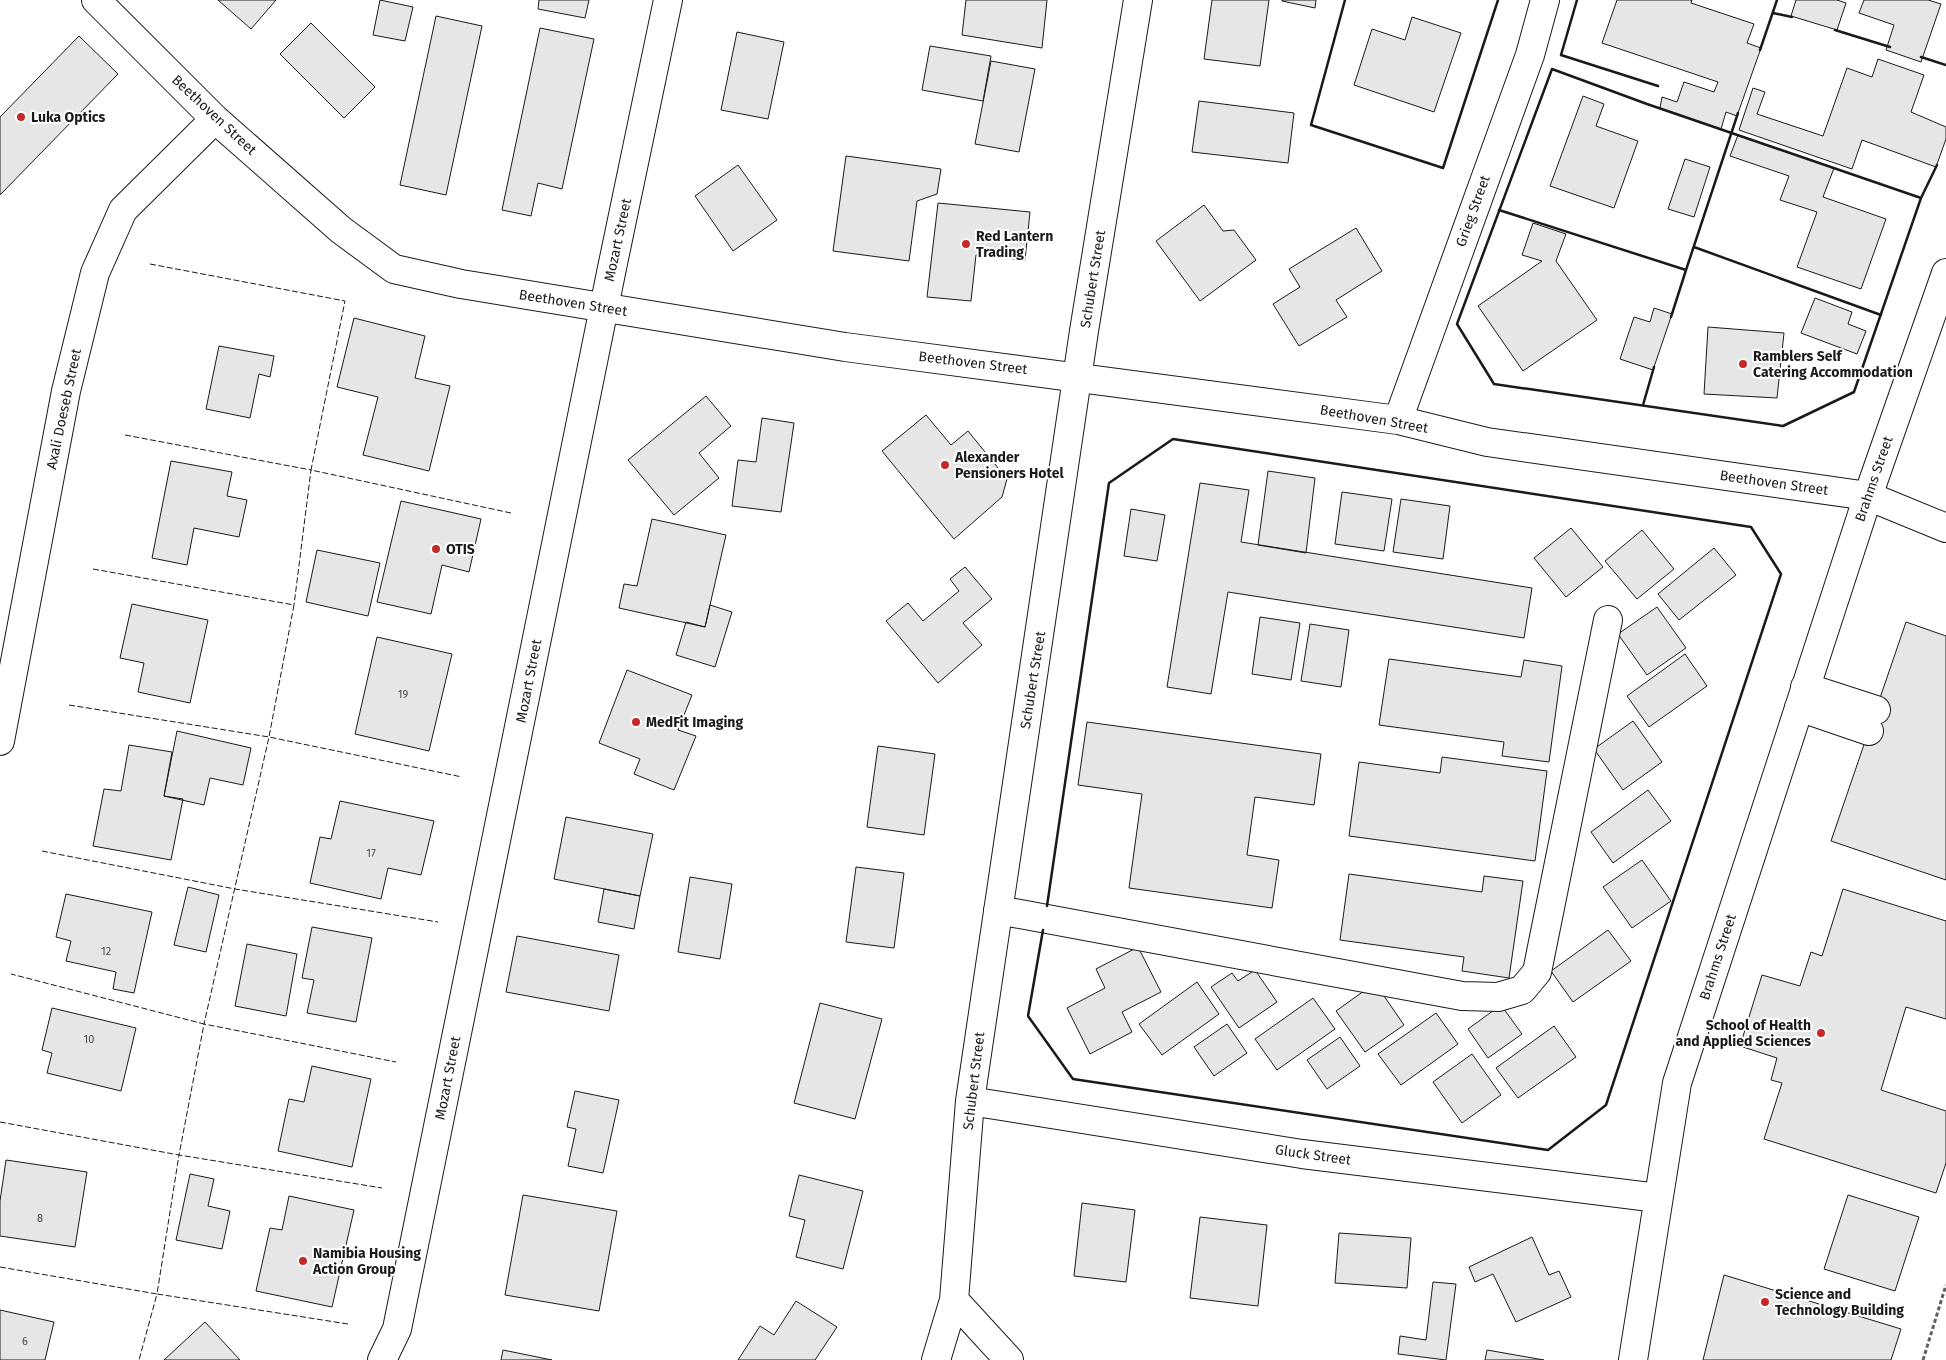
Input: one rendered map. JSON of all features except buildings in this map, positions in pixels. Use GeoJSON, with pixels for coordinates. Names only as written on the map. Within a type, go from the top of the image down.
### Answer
{"type":"FeatureCollection","features":[{"type":"Feature","properties":{"kind":"street","name":"Mozart Street"},"geometry":{"type":"LineString","coordinates":[[382,1360],[397,1329],[668,0]]}},
{"type":"Feature","properties":{"kind":"street","name":"Schubert Street"},"geometry":{"type":"LineString","coordinates":[[936,1360],[954,1300],[970,1101],[1078,377],[1138,0]]}},
{"type":"Feature","properties":{"kind":"street","name":"Grieg Street"},"geometry":{"type":"LineString","coordinates":[[1398,420],[1530,55],[1545,0]]}},
{"type":"Feature","properties":{"kind":"street","name":"Beethoven Street"},"geometry":{"type":"LineString","coordinates":[[109,4],[215,119],[341,230],[394,269],[461,284],[844,347],[1398,420],[1487,442],[1868,496],[1946,528]]}},
{"type":"Feature","properties":{"kind":"street","name":"Axali Doeseb Street"},"geometry":{"type":"LineString","coordinates":[[0,741],[66,391],[95,273],[124,210],[215,119]]}},
{"type":"Feature","properties":{"kind":"street","name":"Brahms Street"},"geometry":{"type":"LineString","coordinates":[[1633,1360],[1677,1083],[1868,496],[1946,273]]}},
{"type":"Feature","properties":{"kind":"street"},"geometry":{"type":"LineString","coordinates":[[998,910],[1462,996],[1498,997],[1522,990],[1536,972],[1608,620]]}},
{"type":"Feature","properties":{"kind":"street"},"geometry":{"type":"LineString","coordinates":[[1802,697],[1872,721]]}},
{"type":"Feature","properties":{"kind":"street","name":"Gluck Street"},"geometry":{"type":"LineString","coordinates":[[970,1101],[1302,1154],[1658,1198]]}},
{"type":"Feature","properties":{"kind":"street"},"geometry":{"type":"LineString","coordinates":[[954,1300],[1009,1360]]}},
{"type":"Feature","properties":{"kind":"path"},"geometry":{"type":"LineString","coordinates":[[1923,1360],[1946,1285]]}},
{"type":"Feature","properties":{"kind":"fence"},"geometry":{"type":"LineString","coordinates":[[150,264],[345,301],[311,470],[511,513]]}},
{"type":"Feature","properties":{"kind":"fence"},"geometry":{"type":"LineString","coordinates":[[125,435],[311,470],[294,605]]}},
{"type":"Feature","properties":{"kind":"fence"},"geometry":{"type":"LineString","coordinates":[[93,569],[294,605],[269,737],[462,777]]}},
{"type":"Feature","properties":{"kind":"fence"},"geometry":{"type":"LineString","coordinates":[[69,705],[269,737],[204,1024],[396,1062]]}},
{"type":"Feature","properties":{"kind":"fence"},"geometry":{"type":"LineString","coordinates":[[42,851],[235,889],[438,922]]}},
{"type":"Feature","properties":{"kind":"fence"},"geometry":{"type":"LineString","coordinates":[[0,1122],[179,1155],[204,1024],[11,974]]}},
{"type":"Feature","properties":{"kind":"fence"},"geometry":{"type":"LineString","coordinates":[[348,1324],[157,1294],[179,1155],[382,1188]]}},
{"type":"Feature","properties":{"kind":"fence"},"geometry":{"type":"LineString","coordinates":[[0,1267],[157,1294],[139,1360]]}},
{"type":"Feature","properties":{"kind":"wall"},"geometry":{"type":"LineString","coordinates":[[1345,0],[1311,125],[1443,168],[1498,0]]}},
{"type":"Feature","properties":{"kind":"wall"},"geometry":{"type":"LineString","coordinates":[[1577,0],[1561,55],[1658,86]]}},
{"type":"Feature","properties":{"kind":"wall"},"geometry":{"type":"LineString","coordinates":[[1760,50],[1777,0]]}},
{"type":"Feature","properties":{"kind":"wall"},"geometry":{"type":"LineString","coordinates":[[1773,13],[1792,17]]}},
{"type":"Feature","properties":{"kind":"wall"},"geometry":{"type":"LineString","coordinates":[[1835,30],[1890,47]]}},
{"type":"Feature","properties":{"kind":"wall"},"geometry":{"type":"LineString","coordinates":[[1921,57],[1946,65]]}},
{"type":"Feature","properties":{"kind":"wall"},"geometry":{"type":"LineString","coordinates":[[1552,69],[1647,104],[1921,198],[1854,392],[1783,426],[1494,384],[1457,324],[1552,69]]}},
{"type":"Feature","properties":{"kind":"wall"},"geometry":{"type":"LineString","coordinates":[[1499,210],[1686,270],[1738,113]]}},
{"type":"Feature","properties":{"kind":"wall"},"geometry":{"type":"LineString","coordinates":[[1921,198],[1937,165]]}},
{"type":"Feature","properties":{"kind":"wall"},"geometry":{"type":"LineString","coordinates":[[1694,247],[1881,315]]}},
{"type":"Feature","properties":{"kind":"wall"},"geometry":{"type":"LineString","coordinates":[[1671,317],[1686,270]]}},
{"type":"Feature","properties":{"kind":"wall"},"geometry":{"type":"LineString","coordinates":[[1643,405],[1654,367]]}},
{"type":"Feature","properties":{"kind":"wall"},"geometry":{"type":"LineString","coordinates":[[1043,930],[1028,1016],[1073,1079],[1548,1150],[1606,1105],[1781,574],[1751,527],[1173,439],[1109,483],[1047,906]]}},
{"type":"Feature","properties":{"kind":"place","name":"Luka Optics"},"geometry":{"type":"Point","coordinates":[21,117]}},
{"type":"Feature","properties":{"kind":"place","name":"Red Lantern Trading"},"geometry":{"type":"Point","coordinates":[966,244]}},
{"type":"Feature","properties":{"kind":"place","name":"Ramblers Self Catering Accommodation"},"geometry":{"type":"Point","coordinates":[1743,364]}},
{"type":"Feature","properties":{"kind":"place","name":"Alexander Pensioners Hotel"},"geometry":{"type":"Point","coordinates":[945,465]}},
{"type":"Feature","properties":{"kind":"place","name":"OTIS"},"geometry":{"type":"Point","coordinates":[436,549]}},
{"type":"Feature","properties":{"kind":"place","name":"MedFit Imaging"},"geometry":{"type":"Point","coordinates":[636,722]}},
{"type":"Feature","properties":{"kind":"place","name":"School of Health and Applied Sciences"},"geometry":{"type":"Point","coordinates":[1821,1033]}},
{"type":"Feature","properties":{"kind":"place","name":"Namibia Housing Action Group"},"geometry":{"type":"Point","coordinates":[303,1261]}},
{"type":"Feature","properties":{"kind":"place","name":"Science and Technology Building"},"geometry":{"type":"Point","coordinates":[1765,1302]}}]}
